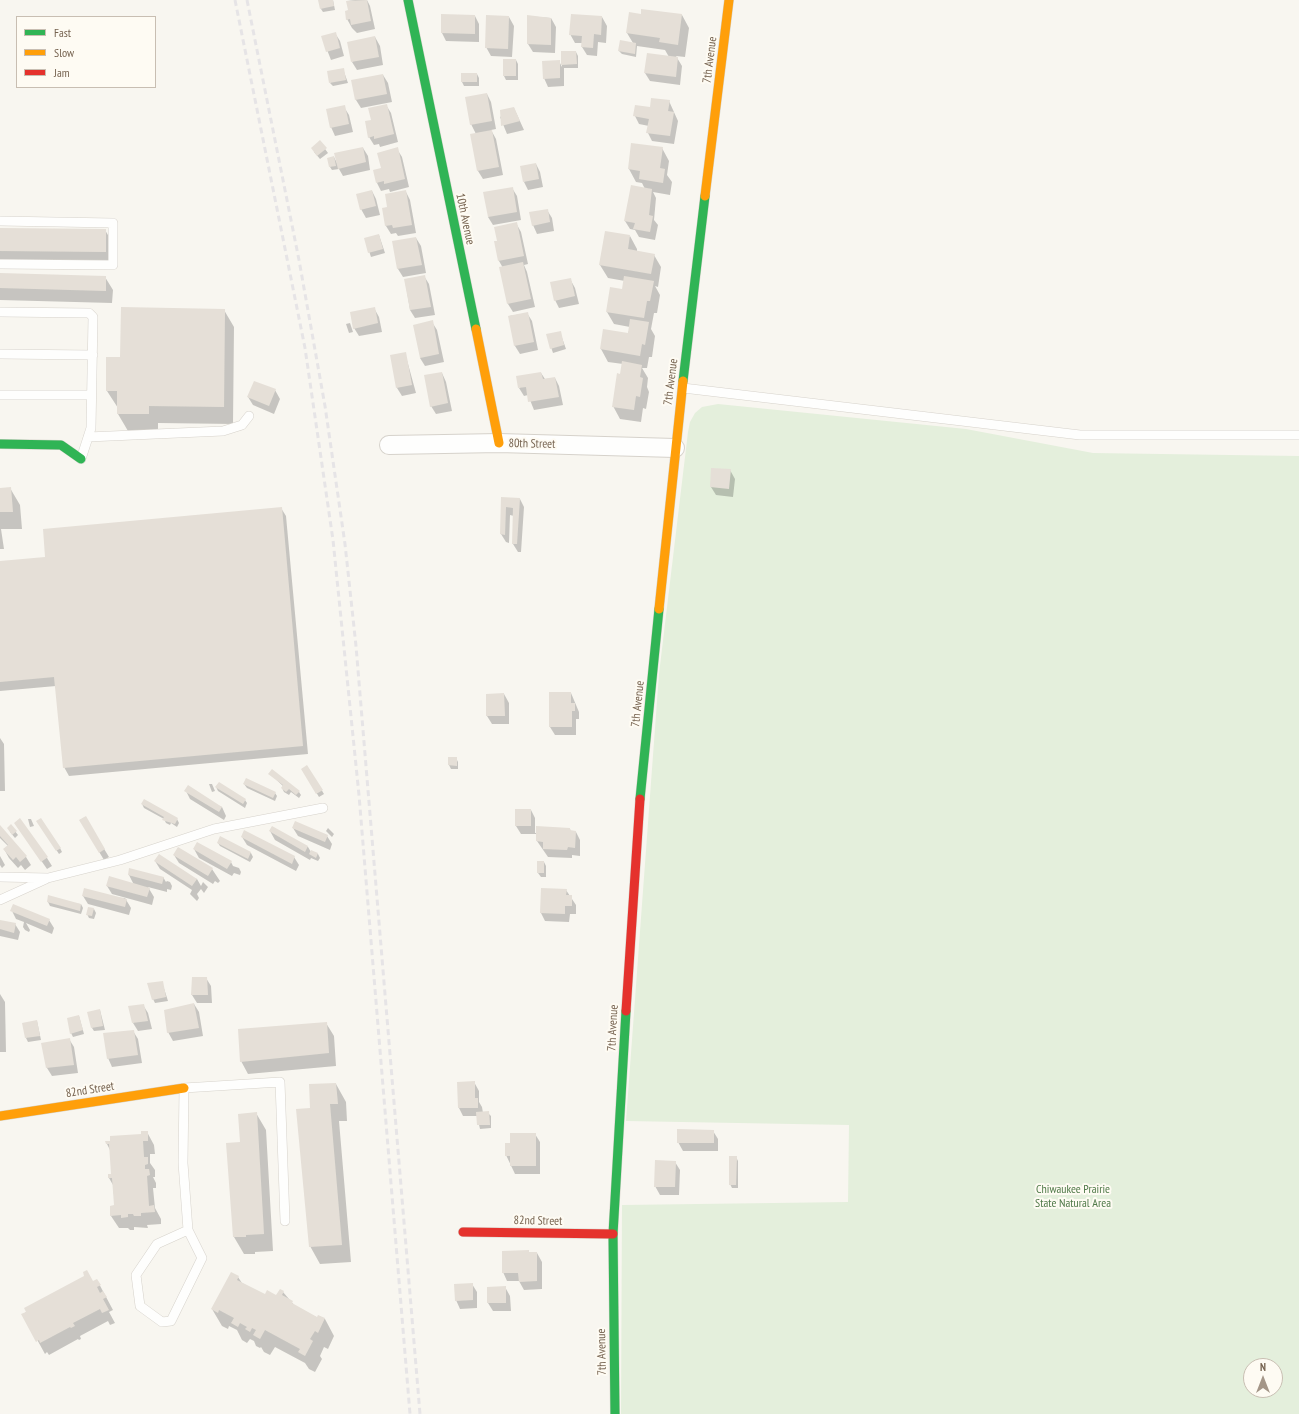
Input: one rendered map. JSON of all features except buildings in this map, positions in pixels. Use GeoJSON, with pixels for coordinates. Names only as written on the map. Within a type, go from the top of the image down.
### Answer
{"type":"FeatureCollection","features":[{"type":"Feature","properties":{"kind":"street","name":"10th Avenue"},"geometry":{"type":"LineString","coordinates":[[408,0],[499,444]]}},
{"type":"Feature","properties":{"kind":"street","name":"7th Avenue"},"geometry":{"type":"LineString","coordinates":[[615,1414],[613,1234],[637,831],[676,448],[729,0]]}},
{"type":"Feature","properties":{"kind":"street"},"geometry":{"type":"LineString","coordinates":[[0,444],[61,444],[81,458]]}},
{"type":"Feature","properties":{"kind":"street","name":"80th Street"},"geometry":{"type":"LineString","coordinates":[[389,445],[499,444],[676,448]]}},
{"type":"Feature","properties":{"kind":"street","name":"82nd Street"},"geometry":{"type":"LineString","coordinates":[[0,1116],[184,1088]]}},
{"type":"Feature","properties":{"kind":"street","name":"82nd Street"},"geometry":{"type":"LineString","coordinates":[[463,1232],[613,1234]]}},
{"type":"Feature","properties":{"kind":"lane"},"geometry":{"type":"LineString","coordinates":[[0,221],[113,223],[113,265],[0,264]]}},
{"type":"Feature","properties":{"kind":"lane"},"geometry":{"type":"LineString","coordinates":[[0,312],[89,313],[94,317],[91,428],[81,458]]}},
{"type":"Feature","properties":{"kind":"lane"},"geometry":{"type":"LineString","coordinates":[[0,354],[92,355]]}},
{"type":"Feature","properties":{"kind":"lane"},"geometry":{"type":"LineString","coordinates":[[683,388],[1080,435],[1299,435]]}},
{"type":"Feature","properties":{"kind":"lane"},"geometry":{"type":"LineString","coordinates":[[0,396],[91,395]]}},
{"type":"Feature","properties":{"kind":"lane"},"geometry":{"type":"LineString","coordinates":[[88,437],[223,431],[242,425],[249,416]]}},
{"type":"Feature","properties":{"kind":"lane"},"geometry":{"type":"LineString","coordinates":[[0,900],[48,878],[120,860],[214,829],[323,808]]}},
{"type":"Feature","properties":{"kind":"lane"},"geometry":{"type":"LineString","coordinates":[[0,877],[48,878]]}},
{"type":"Feature","properties":{"kind":"lane"},"geometry":{"type":"LineString","coordinates":[[188,1230],[157,1244],[136,1275],[140,1306],[162,1322],[171,1321],[202,1258],[188,1230],[183,1164],[184,1088],[280,1082],[285,1221]]}},
{"type":"Feature","properties":{"kind":"green space","name":"Chiwaukee Prairie State Natural Area"},"geometry":{"type":"Polygon","coordinates":[[[718,404],[966,429],[1093,453],[1299,456],[1299,1414],[621,1414],[622,1205],[848,1202],[849,1125],[626,1121],[659,674],[688,432],[690,422],[695,413],[702,407],[718,404]]]}},
{"type":"Feature","properties":{"kind":"railway"},"geometry":{"type":"LineString","coordinates":[[235,0],[305,348],[333,540],[359,795],[410,1414]]}},
{"type":"Feature","properties":{"kind":"railway"},"geometry":{"type":"LineString","coordinates":[[247,0],[299,260],[325,406],[345,544],[356,646],[420,1414]]}},
{"type":"Feature","properties":{"kind":"traffic: fast"},"geometry":{"type":"LineString","coordinates":[[408,0],[476,329]]}},
{"type":"Feature","properties":{"kind":"traffic: fast"},"geometry":{"type":"LineString","coordinates":[[683,381],[705,196]]}},
{"type":"Feature","properties":{"kind":"traffic: fast"},"geometry":{"type":"LineString","coordinates":[[0,444],[61,445],[81,459]]}},
{"type":"Feature","properties":{"kind":"traffic: fast"},"geometry":{"type":"LineString","coordinates":[[640,799],[659,609]]}},
{"type":"Feature","properties":{"kind":"traffic: fast"},"geometry":{"type":"LineString","coordinates":[[615,1414],[613,1234],[626,1011]]}},
{"type":"Feature","properties":{"kind":"traffic: slow"},"geometry":{"type":"LineString","coordinates":[[705,196],[729,0]]}},
{"type":"Feature","properties":{"kind":"traffic: slow"},"geometry":{"type":"LineString","coordinates":[[476,329],[499,443]]}},
{"type":"Feature","properties":{"kind":"traffic: slow"},"geometry":{"type":"LineString","coordinates":[[659,609],[683,381]]}},
{"type":"Feature","properties":{"kind":"traffic: slow"},"geometry":{"type":"LineString","coordinates":[[0,1116],[184,1088]]}},
{"type":"Feature","properties":{"kind":"traffic: jam"},"geometry":{"type":"LineString","coordinates":[[626,1011],[640,799]]}},
{"type":"Feature","properties":{"kind":"traffic: jam"},"geometry":{"type":"LineString","coordinates":[[463,1232],[613,1234]]}}]}
